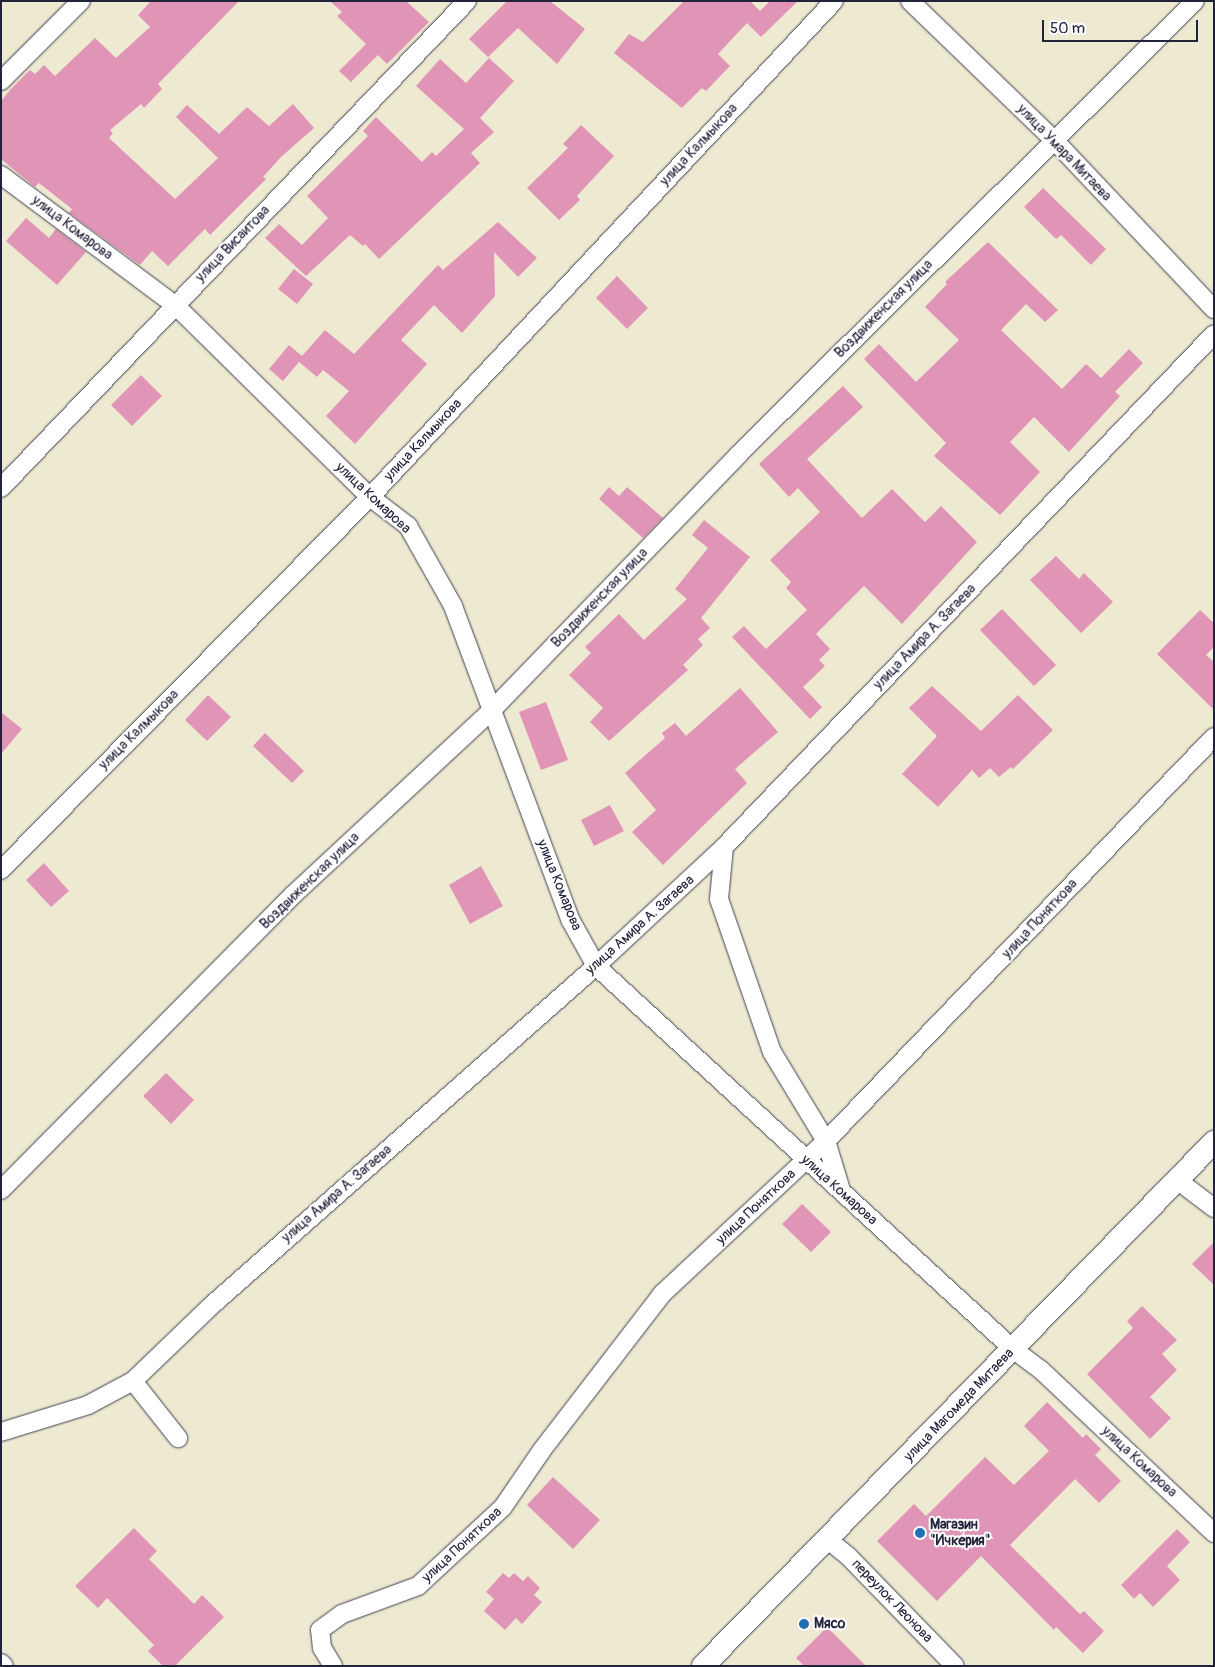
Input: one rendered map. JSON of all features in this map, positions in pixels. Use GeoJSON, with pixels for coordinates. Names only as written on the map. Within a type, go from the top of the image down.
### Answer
{"type":"FeatureCollection","features":[{"type":"Feature","properties":{"kind":"street"},"geometry":{"type":"LineString","coordinates":[[1,81],[81,1]]}},
{"type":"Feature","properties":{"kind":"street","name":"улица Висаитова"},"geometry":{"type":"LineString","coordinates":[[1,488],[174,305],[467,1]]}},
{"type":"Feature","properties":{"kind":"street","name":"улица Калмыкова"},"geometry":{"type":"LineString","coordinates":[[1,870],[370,497],[834,1]]}},
{"type":"Feature","properties":{"kind":"street","name":"улица Умара Митаева"},"geometry":{"type":"LineString","coordinates":[[910,1],[1054,140],[1214,309]]}},
{"type":"Feature","properties":{"kind":"street","name":"Воздвиженская улица"},"geometry":{"type":"LineString","coordinates":[[1,1190],[293,895],[491,711],[738,454],[1195,1]]}},
{"type":"Feature","properties":{"kind":"street","name":"улица Комарова"},"geometry":{"type":"LineString","coordinates":[[1,174],[174,305],[370,497],[408,526],[453,606],[571,921],[596,966],[1014,1349],[1041,1370],[1214,1534]]}},
{"type":"Feature","properties":{"kind":"street","name":"улица Амира А. Загаева"},"geometry":{"type":"LineString","coordinates":[[1,1432],[88,1405],[133,1381],[212,1305],[596,966],[724,847],[1214,334]]}},
{"type":"Feature","properties":{"kind":"street","name":"улица Поняткова"},"geometry":{"type":"LineString","coordinates":[[333,1666],[322,1648],[320,1630],[342,1614],[418,1586],[503,1507],[542,1450],[662,1294],[826,1142],[1214,737]]}},
{"type":"Feature","properties":{"kind":"street"},"geometry":{"type":"LineString","coordinates":[[724,847],[719,899],[772,1052],[826,1142],[841,1190]]}},
{"type":"Feature","properties":{"kind":"street","name":"улица Магомеда Митаева"},"geometry":{"type":"LineString","coordinates":[[703,1666],[1214,1142]]}},
{"type":"Feature","properties":{"kind":"street"},"geometry":{"type":"LineString","coordinates":[[1176,1179],[1214,1208]]}},
{"type":"Feature","properties":{"kind":"street"},"geometry":{"type":"LineString","coordinates":[[133,1381],[178,1438]]}},
{"type":"Feature","properties":{"kind":"street","name":"переулок Леонова"},"geometry":{"type":"LineString","coordinates":[[827,1539],[848,1556],[955,1666]]}},
{"type":"Feature","properties":{"kind":"street"},"geometry":{"type":"LineString","coordinates":[[1,1663],[4,1666]]}},
{"type":"Feature","properties":{"kind":"building"},"geometry":{"type":"Polygon","coordinates":[[[151,1],[239,1],[158,84],[162,89],[144,108],[141,104],[110,130],[113,133],[109,138],[175,199],[218,158],[176,117],[187,105],[219,134],[247,107],[269,126],[293,104],[314,128],[281,157],[263,177],[266,179],[210,235],[205,229],[168,266],[152,251],[140,265],[69,213],[72,209],[39,183],[35,187],[1,159],[1,101],[11,89],[30,70],[35,74],[44,65],[55,76],[95,38],[116,58],[150,27],[138,15],[151,1]]]}},
{"type":"Feature","properties":{"kind":"building"},"geometry":{"type":"Polygon","coordinates":[[[330,1],[406,1],[429,22],[387,64],[378,55],[351,82],[339,71],[366,44],[337,16],[342,12],[330,1]]]}},
{"type":"Feature","properties":{"kind":"building"},"geometry":{"type":"Polygon","coordinates":[[[507,1],[550,1],[585,29],[557,64],[518,28],[488,57],[469,39],[507,1]]]}},
{"type":"Feature","properties":{"kind":"building"},"geometry":{"type":"Polygon","coordinates":[[[684,1],[750,1],[760,11],[770,1],[798,1],[761,37],[747,23],[718,54],[730,66],[706,91],[702,88],[682,108],[614,53],[629,34],[643,42],[684,1]]]}},
{"type":"Feature","properties":{"kind":"building"},"geometry":{"type":"Polygon","coordinates":[[[489,58],[514,81],[480,118],[494,132],[471,153],[480,163],[379,259],[365,244],[363,246],[350,235],[306,276],[265,238],[279,224],[302,245],[328,218],[307,196],[368,136],[363,131],[376,117],[422,162],[432,152],[436,156],[464,129],[416,86],[440,59],[466,83],[489,58]]]}},
{"type":"Feature","properties":{"kind":"building"},"geometry":{"type":"Polygon","coordinates":[[[581,125],[614,156],[577,196],[580,200],[559,220],[527,188],[568,148],[563,144],[581,125]]]}},
{"type":"Feature","properties":{"kind":"building"},"geometry":{"type":"Polygon","coordinates":[[[1043,188],[1106,249],[1091,265],[1061,235],[1056,239],[1024,207],[1043,188]]]}},
{"type":"Feature","properties":{"kind":"building"},"geometry":{"type":"Polygon","coordinates":[[[26,218],[49,238],[56,229],[86,252],[57,285],[6,241],[26,218]]]}},
{"type":"Feature","properties":{"kind":"building"},"geometry":{"type":"Polygon","coordinates":[[[498,222],[537,258],[518,277],[494,252],[495,296],[462,333],[434,305],[401,340],[427,364],[355,444],[326,416],[349,391],[323,370],[317,377],[299,362],[283,381],[269,369],[289,345],[302,356],[325,330],[354,354],[438,265],[443,270],[498,222]]]}},
{"type":"Feature","properties":{"kind":"building"},"geometry":{"type":"Polygon","coordinates":[[[988,242],[1058,310],[1045,322],[1026,304],[1001,330],[1062,389],[1086,364],[1101,378],[1129,349],[1143,363],[1115,392],[1120,396],[1069,452],[1034,417],[1010,442],[1040,472],[1000,515],[934,456],[946,443],[864,359],[879,344],[916,382],[959,340],[925,307],[947,284],[945,282],[988,242]]]}},
{"type":"Feature","properties":{"kind":"building"},"geometry":{"type":"Polygon","coordinates":[[[294,269],[313,284],[297,304],[278,289],[294,269]]]}},
{"type":"Feature","properties":{"kind":"building"},"geometry":{"type":"Polygon","coordinates":[[[617,276],[648,308],[627,329],[596,298],[617,276]]]}},
{"type":"Feature","properties":{"kind":"building"},"geometry":{"type":"Polygon","coordinates":[[[141,375],[162,396],[132,426],[111,405],[141,375]]]}},
{"type":"Feature","properties":{"kind":"building"},"geometry":{"type":"Polygon","coordinates":[[[843,386],[863,407],[807,459],[862,518],[892,489],[925,522],[941,506],[977,542],[902,624],[864,586],[816,634],[830,649],[819,660],[825,666],[803,687],[822,707],[810,719],[732,637],[744,626],[766,649],[807,610],[786,588],[791,582],[770,560],[820,512],[798,488],[789,497],[759,464],[843,386]]]}},
{"type":"Feature","properties":{"kind":"building"},"geometry":{"type":"Polygon","coordinates":[[[609,487],[619,496],[627,487],[663,518],[643,538],[599,499],[609,487]]]}},
{"type":"Feature","properties":{"kind":"building"},"geometry":{"type":"Polygon","coordinates":[[[704,520],[750,557],[701,618],[710,628],[698,639],[703,645],[683,665],[688,670],[609,741],[590,722],[603,708],[569,675],[591,653],[585,647],[619,614],[644,640],[687,599],[675,589],[708,548],[692,535],[704,520]]]}},
{"type":"Feature","properties":{"kind":"building"},"geometry":{"type":"Polygon","coordinates":[[[1056,556],[1079,579],[1084,573],[1113,602],[1081,633],[1030,580],[1056,556]]]}},
{"type":"Feature","properties":{"kind":"building"},"geometry":{"type":"Polygon","coordinates":[[[1002,609],[1056,665],[1034,686],[980,630],[1002,609]]]}},
{"type":"Feature","properties":{"kind":"building"},"geometry":{"type":"Polygon","coordinates":[[[1200,610],[1214,623],[1214,647],[1206,655],[1214,662],[1214,710],[1157,654],[1200,610]]]}},
{"type":"Feature","properties":{"kind":"building"},"geometry":{"type":"Polygon","coordinates":[[[932,686],[981,731],[1018,695],[1053,730],[1013,769],[1011,767],[999,777],[990,768],[979,778],[972,770],[938,807],[902,774],[937,736],[909,708],[932,686]]]}},
{"type":"Feature","properties":{"kind":"building"},"geometry":{"type":"Polygon","coordinates":[[[740,688],[778,732],[735,769],[747,783],[663,865],[632,832],[656,810],[625,773],[665,738],[662,733],[675,723],[686,736],[740,688]]]}},
{"type":"Feature","properties":{"kind":"building"},"geometry":{"type":"Polygon","coordinates":[[[208,695],[231,717],[207,741],[185,720],[208,695]]]}},
{"type":"Feature","properties":{"kind":"building"},"geometry":{"type":"Polygon","coordinates":[[[546,702],[568,760],[541,770],[519,712],[546,702]]]}},
{"type":"Feature","properties":{"kind":"building"},"geometry":{"type":"Polygon","coordinates":[[[1,712],[22,729],[1,754],[1,712]]]}},
{"type":"Feature","properties":{"kind":"building"},"geometry":{"type":"Polygon","coordinates":[[[265,733],[304,771],[292,783],[253,746],[265,733]]]}},
{"type":"Feature","properties":{"kind":"building"},"geometry":{"type":"Polygon","coordinates":[[[610,805],[624,831],[594,846],[581,820],[610,805]]]}},
{"type":"Feature","properties":{"kind":"building"},"geometry":{"type":"Polygon","coordinates":[[[44,863],[69,891],[51,907],[26,880],[44,863]]]}},
{"type":"Feature","properties":{"kind":"building"},"geometry":{"type":"Polygon","coordinates":[[[481,866],[503,906],[470,924],[449,885],[481,866]]]}},
{"type":"Feature","properties":{"kind":"building"},"geometry":{"type":"Polygon","coordinates":[[[166,1073],[194,1100],[171,1124],[143,1096],[166,1073]]]}},
{"type":"Feature","properties":{"kind":"building"},"geometry":{"type":"Polygon","coordinates":[[[802,1204],[831,1232],[811,1252],[782,1224],[802,1204]]]}},
{"type":"Feature","properties":{"kind":"building"},"geometry":{"type":"Polygon","coordinates":[[[1214,1242],[1214,1285],[1192,1264],[1214,1242]]]}},
{"type":"Feature","properties":{"kind":"building"},"geometry":{"type":"Polygon","coordinates":[[[1142,1306],[1177,1340],[1162,1354],[1177,1370],[1150,1397],[1171,1418],[1150,1439],[1087,1374],[1133,1328],[1127,1321],[1142,1306]]]}},
{"type":"Feature","properties":{"kind":"building"},"geometry":{"type":"Polygon","coordinates":[[[1047,1402],[1083,1438],[1086,1434],[1101,1449],[1095,1455],[1121,1481],[1099,1503],[1075,1479],[1010,1545],[1080,1614],[1084,1611],[1104,1631],[1083,1653],[1056,1627],[1054,1630],[981,1556],[937,1601],[877,1541],[914,1504],[926,1516],[985,1457],[1014,1485],[1049,1451],[1024,1426],[1047,1402]]]}},
{"type":"Feature","properties":{"kind":"building"},"geometry":{"type":"Polygon","coordinates":[[[553,1477],[600,1520],[573,1549],[527,1505],[553,1477]]]}},
{"type":"Feature","properties":{"kind":"building"},"geometry":{"type":"Polygon","coordinates":[[[134,1528],[157,1551],[149,1559],[194,1604],[202,1595],[224,1617],[175,1666],[163,1666],[148,1651],[154,1645],[107,1598],[98,1608],[75,1586],[134,1528]]]}},
{"type":"Feature","properties":{"kind":"building"},"geometry":{"type":"Polygon","coordinates":[[[1177,1529],[1190,1542],[1167,1566],[1180,1580],[1153,1607],[1140,1593],[1134,1599],[1121,1585],[1177,1529]]]}},
{"type":"Feature","properties":{"kind":"building"},"geometry":{"type":"Polygon","coordinates":[[[503,1573],[509,1578],[514,1573],[523,1581],[528,1576],[540,1588],[534,1595],[542,1602],[522,1624],[516,1618],[505,1630],[484,1611],[494,1599],[486,1592],[503,1573]]]}},
{"type":"Feature","properties":{"kind":"building"},"geometry":{"type":"Polygon","coordinates":[[[827,1627],[866,1666],[804,1666],[796,1658],[827,1627]]]}},
{"type":"Feature","properties":{"kind":"place","name":"Магазин \"Ичкерия\""},"geometry":{"type":"Point","coordinates":[920,1533]}},
{"type":"Feature","properties":{"kind":"place","name":"Мясо"},"geometry":{"type":"Point","coordinates":[804,1624]}}]}
